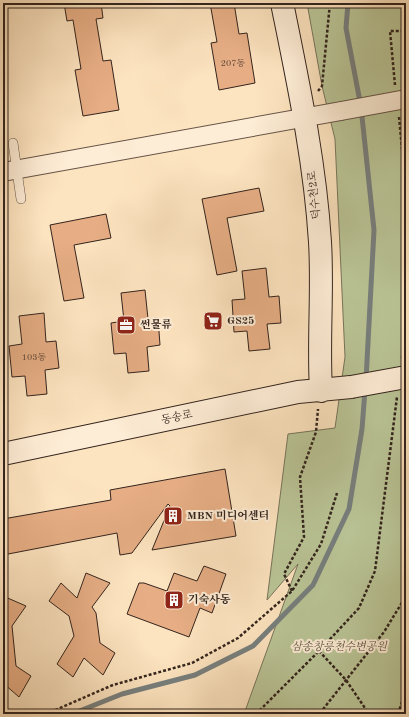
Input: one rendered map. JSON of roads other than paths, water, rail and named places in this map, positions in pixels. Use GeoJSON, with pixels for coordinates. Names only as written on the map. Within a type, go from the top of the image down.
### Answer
{"type":"FeatureCollection","features":[{"type":"Feature","properties":{"kind":"main road","name":"덕수천2로"},"geometry":{"type":"LineString","coordinates":[[282,3],[305,117],[320,243],[319,400]]}},
{"type":"Feature","properties":{"kind":"main road","name":"동송로"},"geometry":{"type":"LineString","coordinates":[[3,454],[298,392],[319,400],[351,387],[402,376]]}},
{"type":"Feature","properties":{"kind":"street"},"geometry":{"type":"LineString","coordinates":[[10,171],[406,99]]}},
{"type":"Feature","properties":{"kind":"lane"},"geometry":{"type":"LineString","coordinates":[[13,143],[10,171],[22,199]]}},
{"type":"Feature","properties":{"kind":"waterway"},"geometry":{"type":"LineString","coordinates":[[348,3],[346,28],[361,107],[374,230],[366,380]]}},
{"type":"Feature","properties":{"kind":"waterway"},"geometry":{"type":"LineString","coordinates":[[72,714],[122,694],[195,675],[253,646],[313,585],[349,509],[362,429],[365,390]]}},
{"type":"Feature","properties":{"kind":"place","name":"GS25"},"geometry":{"type":"Point","coordinates":[213,321]}},
{"type":"Feature","properties":{"kind":"place","name":"썬물류"},"geometry":{"type":"Point","coordinates":[126,325]}},
{"type":"Feature","properties":{"kind":"place","name":"MBN 미디어센터"},"geometry":{"type":"Point","coordinates":[173,516]}},
{"type":"Feature","properties":{"kind":"place","name":"기숙사동"},"geometry":{"type":"Point","coordinates":[174,600]}},
{"type":"Feature","properties":{"kind":"park label","name":"삼송창릉천수변공원"},"geometry":{"type":"Point","coordinates":[339,647]}}]}
